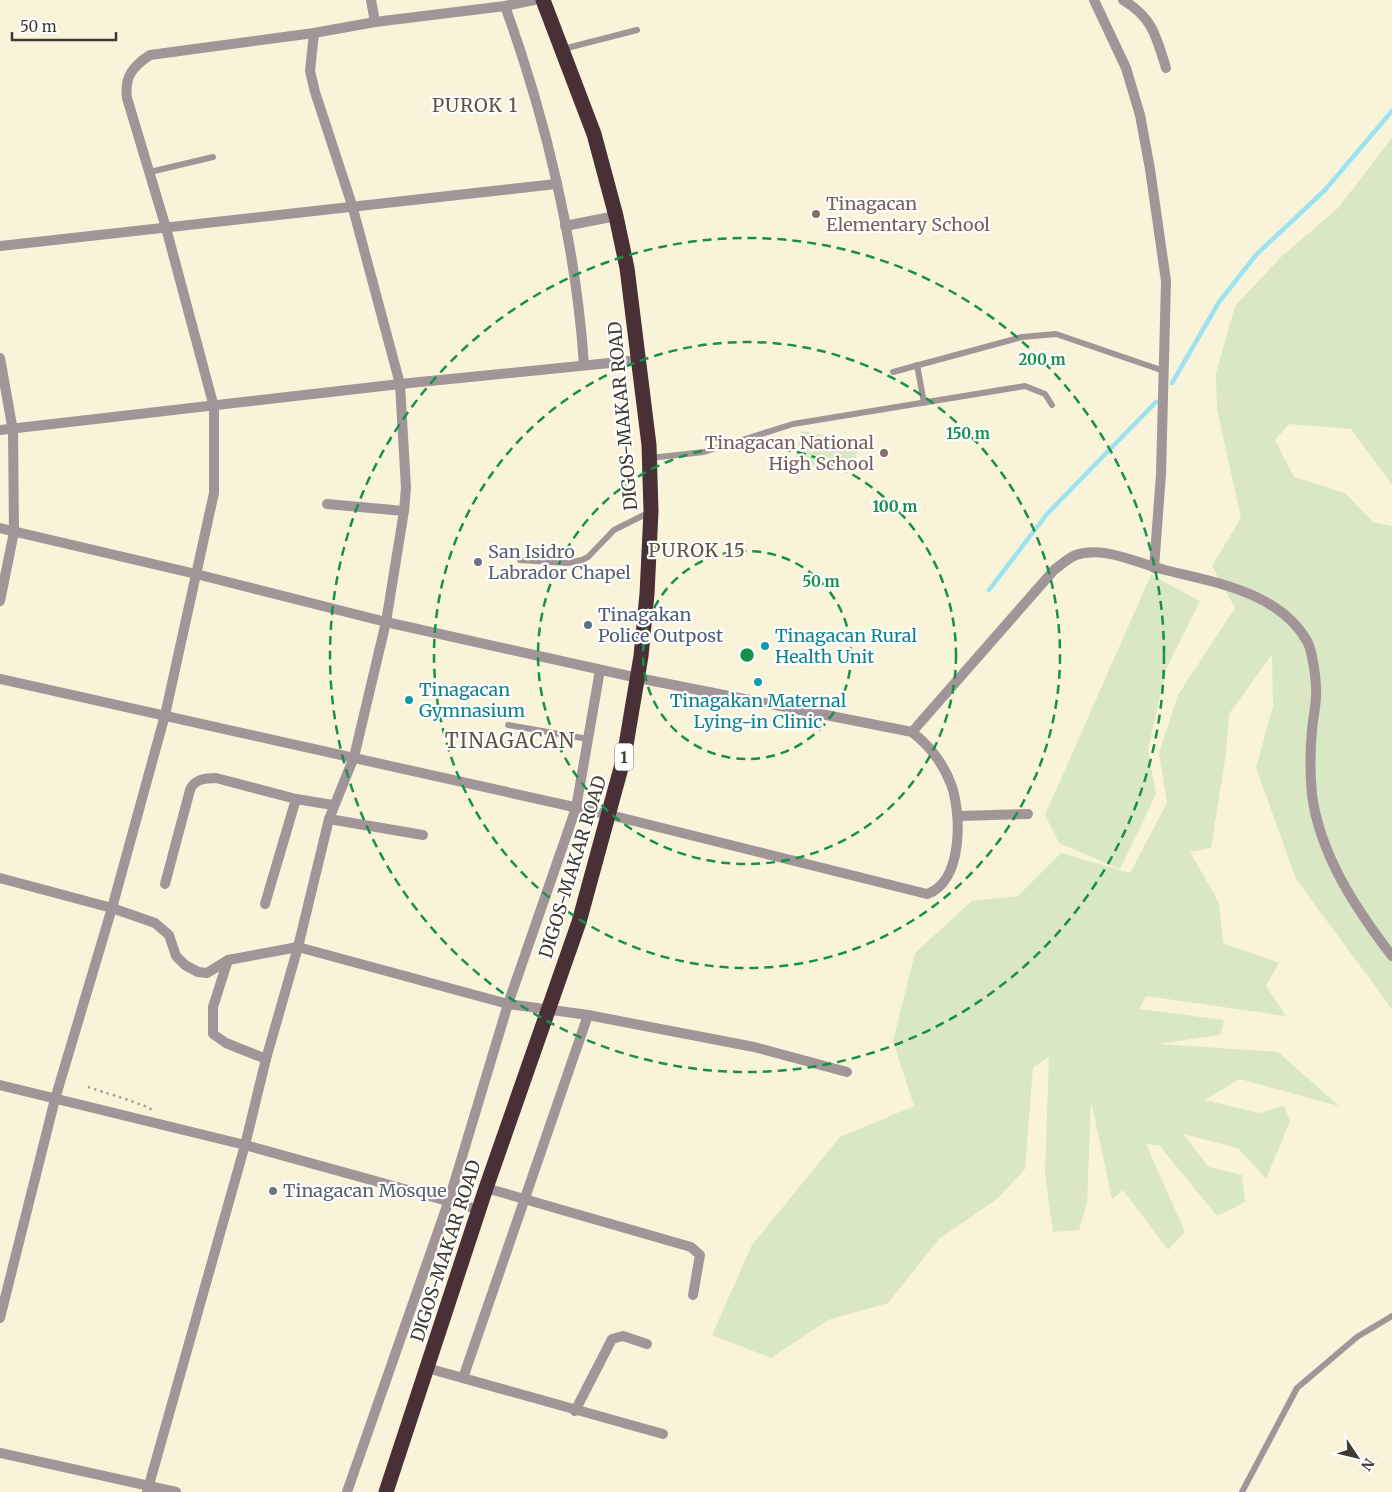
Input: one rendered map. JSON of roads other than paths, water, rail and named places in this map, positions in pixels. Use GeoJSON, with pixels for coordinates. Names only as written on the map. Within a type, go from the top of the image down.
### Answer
{"type":"FeatureCollection","features":[{"type":"Feature","properties":{"kind":"highway","name":"DIGOS-MAKAR ROAD"},"geometry":{"type":"LineString","coordinates":[[386,1492],[486,1188],[579,922],[610,815],[624,757],[638,678],[647,594],[651,511],[649,459],[627,268],[616,216],[594,134],[544,0]]}},
{"type":"Feature","properties":{"kind":"street"},"geometry":{"type":"LineString","coordinates":[[371,0],[375,22]]}},
{"type":"Feature","properties":{"kind":"street"},"geometry":{"type":"LineString","coordinates":[[0,1318],[55,1099],[112,908],[165,715],[214,493],[214,407],[126,88],[130,72],[150,55],[314,33],[375,22],[505,6],[534,0]]}},
{"type":"Feature","properties":{"kind":"street"},"geometry":{"type":"LineString","coordinates":[[1094,0],[1126,68],[1140,115],[1150,169],[1166,281],[1161,474],[1154,568]]}},
{"type":"Feature","properties":{"kind":"street"},"geometry":{"type":"LineString","coordinates":[[1123,0],[1142,12],[1150,22],[1166,68]]}},
{"type":"Feature","properties":{"kind":"street"},"geometry":{"type":"LineString","coordinates":[[505,6],[534,90],[556,184],[582,329],[584,365]]}},
{"type":"Feature","properties":{"kind":"street"},"geometry":{"type":"LineString","coordinates":[[148,1488],[245,1145],[266,1059],[298,947],[328,819],[354,757],[386,622],[404,512],[406,488],[400,384],[352,205],[321,113],[310,71],[314,33]]}},
{"type":"Feature","properties":{"kind":"street"},"geometry":{"type":"LineString","coordinates":[[0,246],[352,205],[556,184]]}},
{"type":"Feature","properties":{"kind":"street"},"geometry":{"type":"LineString","coordinates":[[565,226],[616,216]]}},
{"type":"Feature","properties":{"kind":"street"},"geometry":{"type":"LineString","coordinates":[[0,358],[12,431],[14,532],[0,601]]}},
{"type":"Feature","properties":{"kind":"street"},"geometry":{"type":"LineString","coordinates":[[0,430],[12,431],[400,384],[639,360]]}},
{"type":"Feature","properties":{"kind":"street"},"geometry":{"type":"LineString","coordinates":[[327,504],[404,512]]}},
{"type":"Feature","properties":{"kind":"street"},"geometry":{"type":"LineString","coordinates":[[0,528],[196,574],[386,622],[600,670],[912,732],[928,745],[939,760],[951,784],[958,816],[953,862],[945,883],[937,891],[927,894],[610,815],[0,679]]}},
{"type":"Feature","properties":{"kind":"street"},"geometry":{"type":"LineString","coordinates":[[912,732],[1054,570],[1076,555],[1096,552],[1222,584],[1250,594],[1274,607],[1294,623],[1308,642],[1316,689],[1312,732],[1312,795],[1320,828],[1333,865],[1370,928],[1392,956]]}},
{"type":"Feature","properties":{"kind":"street"},"geometry":{"type":"LineString","coordinates":[[346,1492],[449,1200],[508,1004],[576,808],[600,670]]}},
{"type":"Feature","properties":{"kind":"street"},"geometry":{"type":"LineString","coordinates":[[165,884],[192,785],[205,778],[216,778],[333,805]]}},
{"type":"Feature","properties":{"kind":"street"},"geometry":{"type":"LineString","coordinates":[[265,904],[296,798]]}},
{"type":"Feature","properties":{"kind":"street"},"geometry":{"type":"LineString","coordinates":[[958,816],[1028,814]]}},
{"type":"Feature","properties":{"kind":"street"},"geometry":{"type":"LineString","coordinates":[[328,819],[423,836]]}},
{"type":"Feature","properties":{"kind":"street"},"geometry":{"type":"LineString","coordinates":[[0,878],[112,908],[155,923],[169,935],[176,956],[191,970],[207,973],[228,960],[298,947],[508,1004],[588,1014],[754,1047],[847,1072]]}},
{"type":"Feature","properties":{"kind":"street"},"geometry":{"type":"LineString","coordinates":[[228,960],[213,1008],[212,1034],[226,1043],[266,1059]]}},
{"type":"Feature","properties":{"kind":"street"},"geometry":{"type":"LineString","coordinates":[[463,1378],[526,1200],[588,1014]]}},
{"type":"Feature","properties":{"kind":"street"},"geometry":{"type":"LineString","coordinates":[[0,1086],[245,1145],[480,1210]]}},
{"type":"Feature","properties":{"kind":"street"},"geometry":{"type":"LineString","coordinates":[[486,1188],[691,1247],[700,1255],[693,1295]]}},
{"type":"Feature","properties":{"kind":"street"},"geometry":{"type":"LineString","coordinates":[[576,1411],[612,1339],[623,1336],[647,1344]]}},
{"type":"Feature","properties":{"kind":"street"},"geometry":{"type":"LineString","coordinates":[[427,1368],[663,1434]]}},
{"type":"Feature","properties":{"kind":"street"},"geometry":{"type":"LineString","coordinates":[[0,1453],[148,1488],[176,1492]]}},
{"type":"Feature","properties":{"kind":"lane"},"geometry":{"type":"LineString","coordinates":[[563,49],[637,30]]}},
{"type":"Feature","properties":{"kind":"lane"},"geometry":{"type":"LineString","coordinates":[[150,172],[213,157]]}},
{"type":"Feature","properties":{"kind":"lane"},"geometry":{"type":"LineString","coordinates":[[893,372],[1022,337],[1056,334],[1164,370]]}},
{"type":"Feature","properties":{"kind":"lane"},"geometry":{"type":"LineString","coordinates":[[917,365],[924,403]]}},
{"type":"Feature","properties":{"kind":"lane"},"geometry":{"type":"LineString","coordinates":[[649,459],[704,452],[793,424],[1025,386],[1045,394],[1052,405]]}},
{"type":"Feature","properties":{"kind":"lane"},"geometry":{"type":"LineString","coordinates":[[520,560],[568,563],[582,560],[588,557],[614,530],[651,511]]}},
{"type":"Feature","properties":{"kind":"lane"},"geometry":{"type":"LineString","coordinates":[[508,725],[588,739]]}},
{"type":"Feature","properties":{"kind":"lane"},"geometry":{"type":"LineString","coordinates":[[1242,1492],[1298,1388],[1357,1337],[1392,1316]]}},
{"type":"Feature","properties":{"kind":"waterway"},"geometry":{"type":"LineString","coordinates":[[1172,383],[1219,302],[1256,255],[1325,190],[1392,111]]}},
{"type":"Feature","properties":{"kind":"waterway"},"geometry":{"type":"LineString","coordinates":[[989,590],[1047,514],[1156,402]]}},
{"type":"Feature","properties":{"kind":"place","name":"Tinagacan Elementary School"},"geometry":{"type":"Point","coordinates":[816,214]}},
{"type":"Feature","properties":{"kind":"place","name":"Tinagacan National High School"},"geometry":{"type":"Point","coordinates":[884,453]}},
{"type":"Feature","properties":{"kind":"place","name":"San Isidro Labrador Chapel"},"geometry":{"type":"Point","coordinates":[478,562]}},
{"type":"Feature","properties":{"kind":"place","name":"Tinagakan Police Outpost"},"geometry":{"type":"Point","coordinates":[588,625]}},
{"type":"Feature","properties":{"kind":"place","name":"Tinagacan Rural Health Unit"},"geometry":{"type":"Point","coordinates":[765,646]}},
{"type":"Feature","properties":{"kind":"place","name":"Tinagakan Maternal Lying-in Clinic"},"geometry":{"type":"Point","coordinates":[758,682]}},
{"type":"Feature","properties":{"kind":"place","name":"Tinagacan Gymnasium"},"geometry":{"type":"Point","coordinates":[409,700]}},
{"type":"Feature","properties":{"kind":"place","name":"Tinagacan Mosque"},"geometry":{"type":"Point","coordinates":[273,1191]}},
{"type":"Feature","properties":{"kind":"district","name":"PUROK 1"},"geometry":{"type":"Point","coordinates":[475,105]}},
{"type":"Feature","properties":{"kind":"district","name":"PUROK 15"},"geometry":{"type":"Point","coordinates":[697,550]}},
{"type":"Feature","properties":{"kind":"district","name":"TINAGACAN"},"geometry":{"type":"Point","coordinates":[510,741]}}]}
